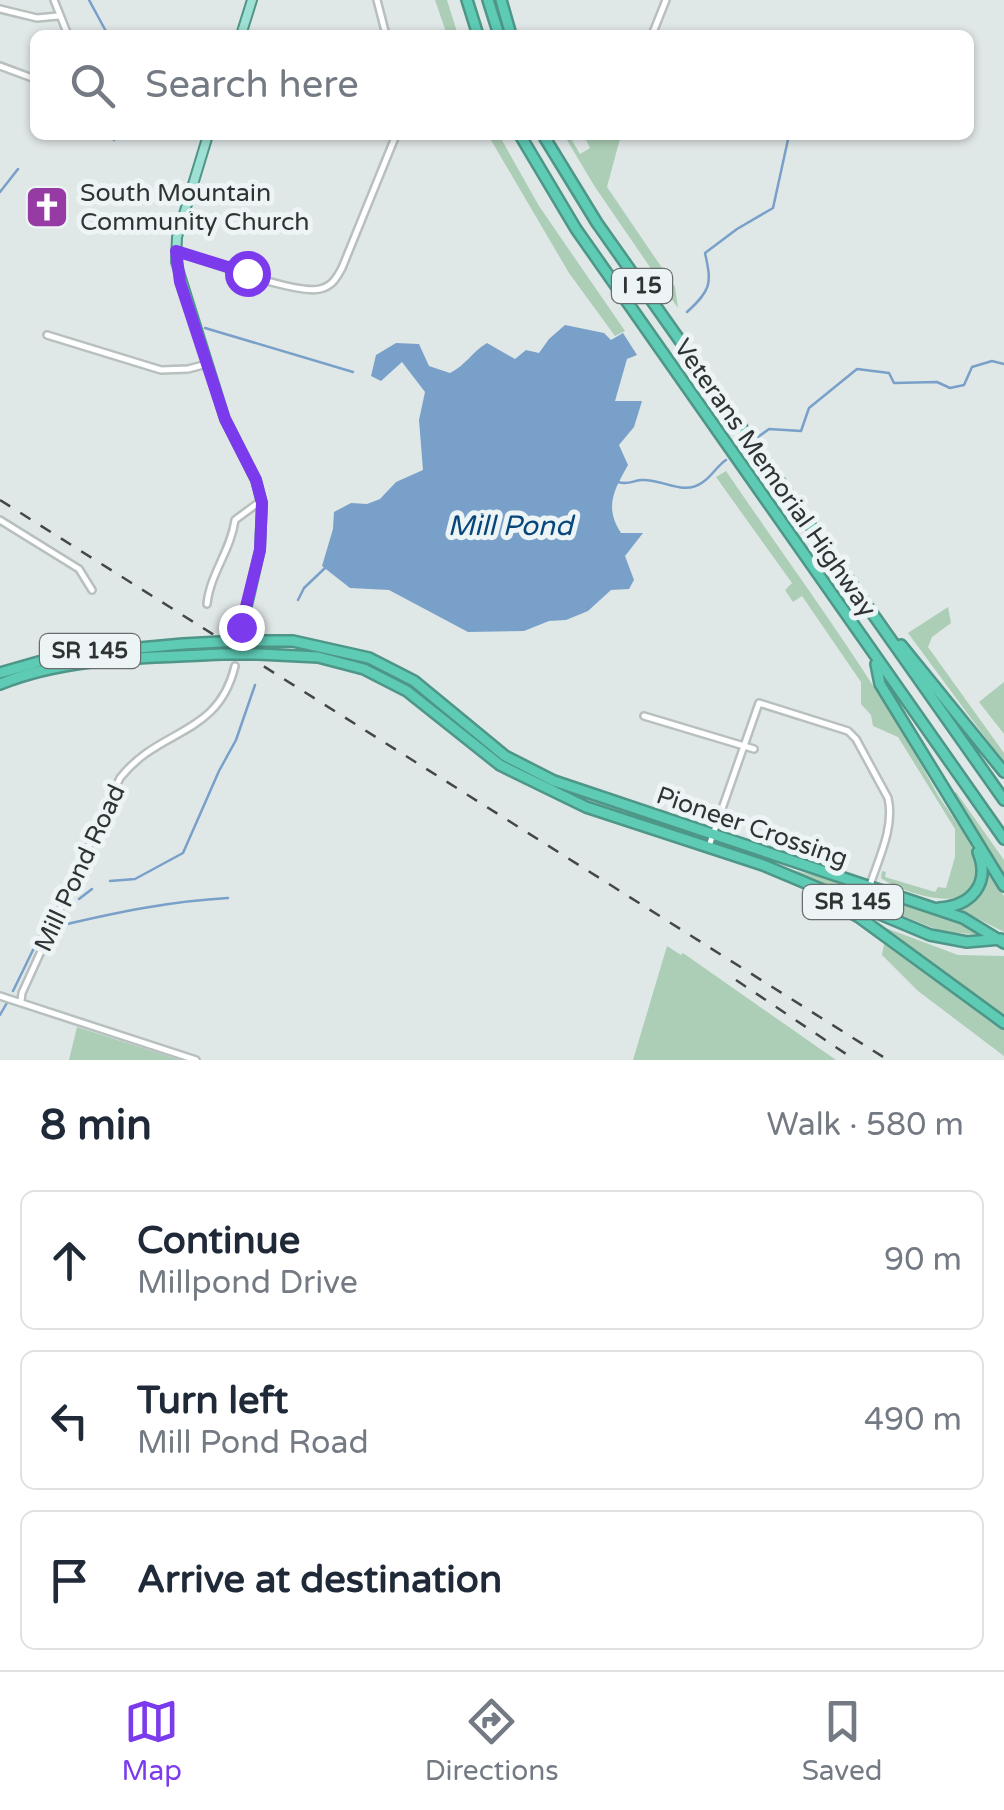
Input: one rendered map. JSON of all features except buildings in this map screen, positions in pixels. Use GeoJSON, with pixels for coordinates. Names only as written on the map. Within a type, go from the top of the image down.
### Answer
{"type":"FeatureCollection","features":[{"type":"Feature","properties":{"kind":"highway"},"geometry":{"type":"LineString","coordinates":[[488,0],[497,30]]}},
{"type":"Feature","properties":{"kind":"highway"},"geometry":{"type":"LineString","coordinates":[[501,0],[510,30]]}},
{"type":"Feature","properties":{"kind":"highway"},"geometry":{"type":"LineString","coordinates":[[467,2],[476,30]]}},
{"type":"Feature","properties":{"kind":"highway","name":"Veterans Memorial Highway"},"geometry":{"type":"LineString","coordinates":[[523,140],[576,229],[1004,839]]}},
{"type":"Feature","properties":{"kind":"highway","name":"Veterans Memorial Highway"},"geometry":{"type":"LineString","coordinates":[[546,140],[597,223],[1004,800]]}},
{"type":"Feature","properties":{"kind":"highway"},"geometry":{"type":"LineString","coordinates":[[843,572],[1004,772]]}},
{"type":"Feature","properties":{"kind":"highway","name":"Pioneer Crossing"},"geometry":{"type":"LineString","coordinates":[[0,673],[63,655],[183,644],[276,641],[342,650],[394,669],[528,770],[963,918],[1002,940]]}},
{"type":"Feature","properties":{"kind":"highway","name":"Pioneer Crossing"},"geometry":{"type":"LineString","coordinates":[[0,684],[62,666],[166,657],[276,653],[318,657],[364,669],[407,691],[524,780],[586,806],[795,877],[930,935],[967,942],[1002,940]]}},
{"type":"Feature","properties":{"kind":"highway"},"geometry":{"type":"LineString","coordinates":[[874,658],[880,684],[1004,886]]}},
{"type":"Feature","properties":{"kind":"highway"},"geometry":{"type":"LineString","coordinates":[[926,907],[962,904],[976,892],[982,878],[978,852],[948,803],[944,788]]}},
{"type":"Feature","properties":{"kind":"highway"},"geometry":{"type":"LineString","coordinates":[[709,846],[728,858],[806,888],[849,910],[1004,1024]]}},
{"type":"Feature","properties":{"kind":"main road"},"geometry":{"type":"LineString","coordinates":[[242,30],[252,0]]}},
{"type":"Feature","properties":{"kind":"main road"},"geometry":{"type":"LineString","coordinates":[[206,140],[176,251],[180,282],[225,419],[262,500],[260,550],[239,642]]}},
{"type":"Feature","properties":{"kind":"street"},"geometry":{"type":"LineString","coordinates":[[54,0],[65,30]]}},
{"type":"Feature","properties":{"kind":"street"},"geometry":{"type":"LineString","coordinates":[[377,0],[385,30]]}},
{"type":"Feature","properties":{"kind":"street"},"geometry":{"type":"LineString","coordinates":[[654,30],[666,0]]}},
{"type":"Feature","properties":{"kind":"street"},"geometry":{"type":"LineString","coordinates":[[0,10],[36,18],[58,16]]}},
{"type":"Feature","properties":{"kind":"street"},"geometry":{"type":"LineString","coordinates":[[0,66],[30,76]]}},
{"type":"Feature","properties":{"kind":"street"},"geometry":{"type":"LineString","coordinates":[[176,251],[304,290],[326,287],[342,268],[394,140]]}},
{"type":"Feature","properties":{"kind":"street"},"geometry":{"type":"LineString","coordinates":[[47,335],[161,370],[188,370],[207,364]]}},
{"type":"Feature","properties":{"kind":"street"},"geometry":{"type":"LineString","coordinates":[[207,604],[235,520],[262,500]]}},
{"type":"Feature","properties":{"kind":"street"},"geometry":{"type":"LineString","coordinates":[[0,520],[79,570],[92,590]]}},
{"type":"Feature","properties":{"kind":"street","name":"Mill Pond Road"},"geometry":{"type":"LineString","coordinates":[[21,1001],[120,778],[134,760],[215,710],[226,694],[235,666]]}},
{"type":"Feature","properties":{"kind":"street"},"geometry":{"type":"LineString","coordinates":[[709,846],[759,703],[842,728],[853,736],[890,808],[884,844],[869,888]]}},
{"type":"Feature","properties":{"kind":"street"},"geometry":{"type":"LineString","coordinates":[[644,716],[754,749]]}},
{"type":"Feature","properties":{"kind":"street"},"geometry":{"type":"LineString","coordinates":[[2,996],[196,1060]]}},
{"type":"Feature","properties":{"kind":"green space"},"geometry":{"type":"Polygon","coordinates":[[[435,0],[447,0],[456,30],[445,30],[435,0]]]}},
{"type":"Feature","properties":{"kind":"green space"},"geometry":{"type":"Polygon","coordinates":[[[491,140],[502,140],[539,206],[625,331],[615,336],[569,273],[491,140]]]}},
{"type":"Feature","properties":{"kind":"green space"},"geometry":{"type":"Polygon","coordinates":[[[567,140],[572,140],[580,154],[590,148],[586,140],[620,140],[607,187],[675,287],[678,308],[567,140]]]}},
{"type":"Feature","properties":{"kind":"green space"},"geometry":{"type":"Polygon","coordinates":[[[726,471],[861,668],[968,840],[979,876],[974,889],[963,897],[930,897],[881,878],[882,871],[886,872],[885,877],[935,892],[938,887],[946,888],[955,857],[955,829],[898,737],[873,726],[871,715],[861,704],[861,682],[802,596],[793,602],[785,590],[792,583],[716,477],[726,471]]]}},
{"type":"Feature","properties":{"kind":"green space"},"geometry":{"type":"Polygon","coordinates":[[[948,607],[951,623],[932,637],[928,647],[1004,753],[1004,763],[908,633],[948,607]]]}},
{"type":"Feature","properties":{"kind":"green space"},"geometry":{"type":"Polygon","coordinates":[[[1004,682],[1004,734],[979,702],[1004,682]]]}},
{"type":"Feature","properties":{"kind":"green space"},"geometry":{"type":"Polygon","coordinates":[[[956,792],[1004,860],[1004,877],[953,794],[956,792]]]}},
{"type":"Feature","properties":{"kind":"green space"},"geometry":{"type":"Polygon","coordinates":[[[986,866],[1004,896],[1004,932],[957,908],[964,908],[986,866]]]}},
{"type":"Feature","properties":{"kind":"green space"},"geometry":{"type":"Polygon","coordinates":[[[785,868],[913,903],[986,935],[943,932],[785,868]]]}},
{"type":"Feature","properties":{"kind":"green space"},"geometry":{"type":"Polygon","coordinates":[[[878,925],[958,955],[1004,956],[1004,1017],[878,925]]]}},
{"type":"Feature","properties":{"kind":"green space"},"geometry":{"type":"Polygon","coordinates":[[[884,944],[1004,1029],[1004,1056],[918,991],[882,955],[884,944]]]}},
{"type":"Feature","properties":{"kind":"green space"},"geometry":{"type":"Polygon","coordinates":[[[667,946],[683,953],[836,1060],[633,1060],[667,946]]]}},
{"type":"Feature","properties":{"kind":"green space"},"geometry":{"type":"Polygon","coordinates":[[[77,1027],[180,1060],[69,1060],[77,1027]]]}},
{"type":"Feature","properties":{"kind":"water","name":"Mill Pond"},"geometry":{"type":"Polygon","coordinates":[[[565,325],[604,333],[611,340],[623,333],[637,355],[627,359],[615,401],[642,401],[634,427],[619,445],[628,465],[612,507],[621,533],[643,533],[625,556],[634,580],[629,589],[611,590],[588,611],[566,620],[549,621],[524,631],[468,632],[389,590],[350,588],[322,566],[334,512],[351,503],[367,504],[380,499],[396,482],[423,470],[419,420],[425,392],[402,362],[381,381],[371,376],[376,355],[396,343],[419,344],[429,366],[450,373],[487,343],[515,359],[526,350],[539,353],[565,325]]]}},
{"type":"Feature","properties":{"kind":"waterway"},"geometry":{"type":"LineString","coordinates":[[89,0],[105,30]]}},
{"type":"Feature","properties":{"kind":"waterway"},"geometry":{"type":"LineString","coordinates":[[687,312],[708,286],[705,253],[773,208],[788,140]]}},
{"type":"Feature","properties":{"kind":"waterway"},"geometry":{"type":"LineString","coordinates":[[0,192],[18,169]]}},
{"type":"Feature","properties":{"kind":"waterway"},"geometry":{"type":"LineString","coordinates":[[205,328],[353,372]]}},
{"type":"Feature","properties":{"kind":"waterway"},"geometry":{"type":"LineString","coordinates":[[758,437],[769,429],[801,431],[809,408],[857,369],[889,373],[894,383],[937,382],[950,388],[964,385],[972,367],[992,361],[1004,364]]}},
{"type":"Feature","properties":{"kind":"waterway"},"geometry":{"type":"LineString","coordinates":[[618,482],[649,480],[688,488],[703,482],[726,460]]}},
{"type":"Feature","properties":{"kind":"waterway"},"geometry":{"type":"LineString","coordinates":[[298,600],[304,588],[325,568]]}},
{"type":"Feature","properties":{"kind":"waterway"},"geometry":{"type":"LineString","coordinates":[[110,881],[135,879],[183,853],[236,740],[255,685]]}},
{"type":"Feature","properties":{"kind":"waterway"},"geometry":{"type":"LineString","coordinates":[[79,899],[92,889]]}},
{"type":"Feature","properties":{"kind":"waterway"},"geometry":{"type":"LineString","coordinates":[[63,925],[145,908],[228,898]]}},
{"type":"Feature","properties":{"kind":"waterway"},"geometry":{"type":"LineString","coordinates":[[13,991],[52,911]]}},
{"type":"Feature","properties":{"kind":"waterway"},"geometry":{"type":"LineString","coordinates":[[0,1015],[8,1001]]}},
{"type":"Feature","properties":{"kind":"railway"},"geometry":{"type":"LineString","coordinates":[[0,500],[888,1060]]}},
{"type":"Feature","properties":{"kind":"railway"},"geometry":{"type":"LineString","coordinates":[[736,980],[855,1060]]}},
{"type":"Feature","properties":{"kind":"place","name":"South Mountain Community Church"},"geometry":{"type":"Point","coordinates":[47,207]}},
{"type":"Feature","properties":{"kind":"route"},"geometry":{"type":"LineString","coordinates":[[241,627],[260,550],[262,503],[256,480],[225,419],[180,282],[176,251],[247,273]]}}]}
